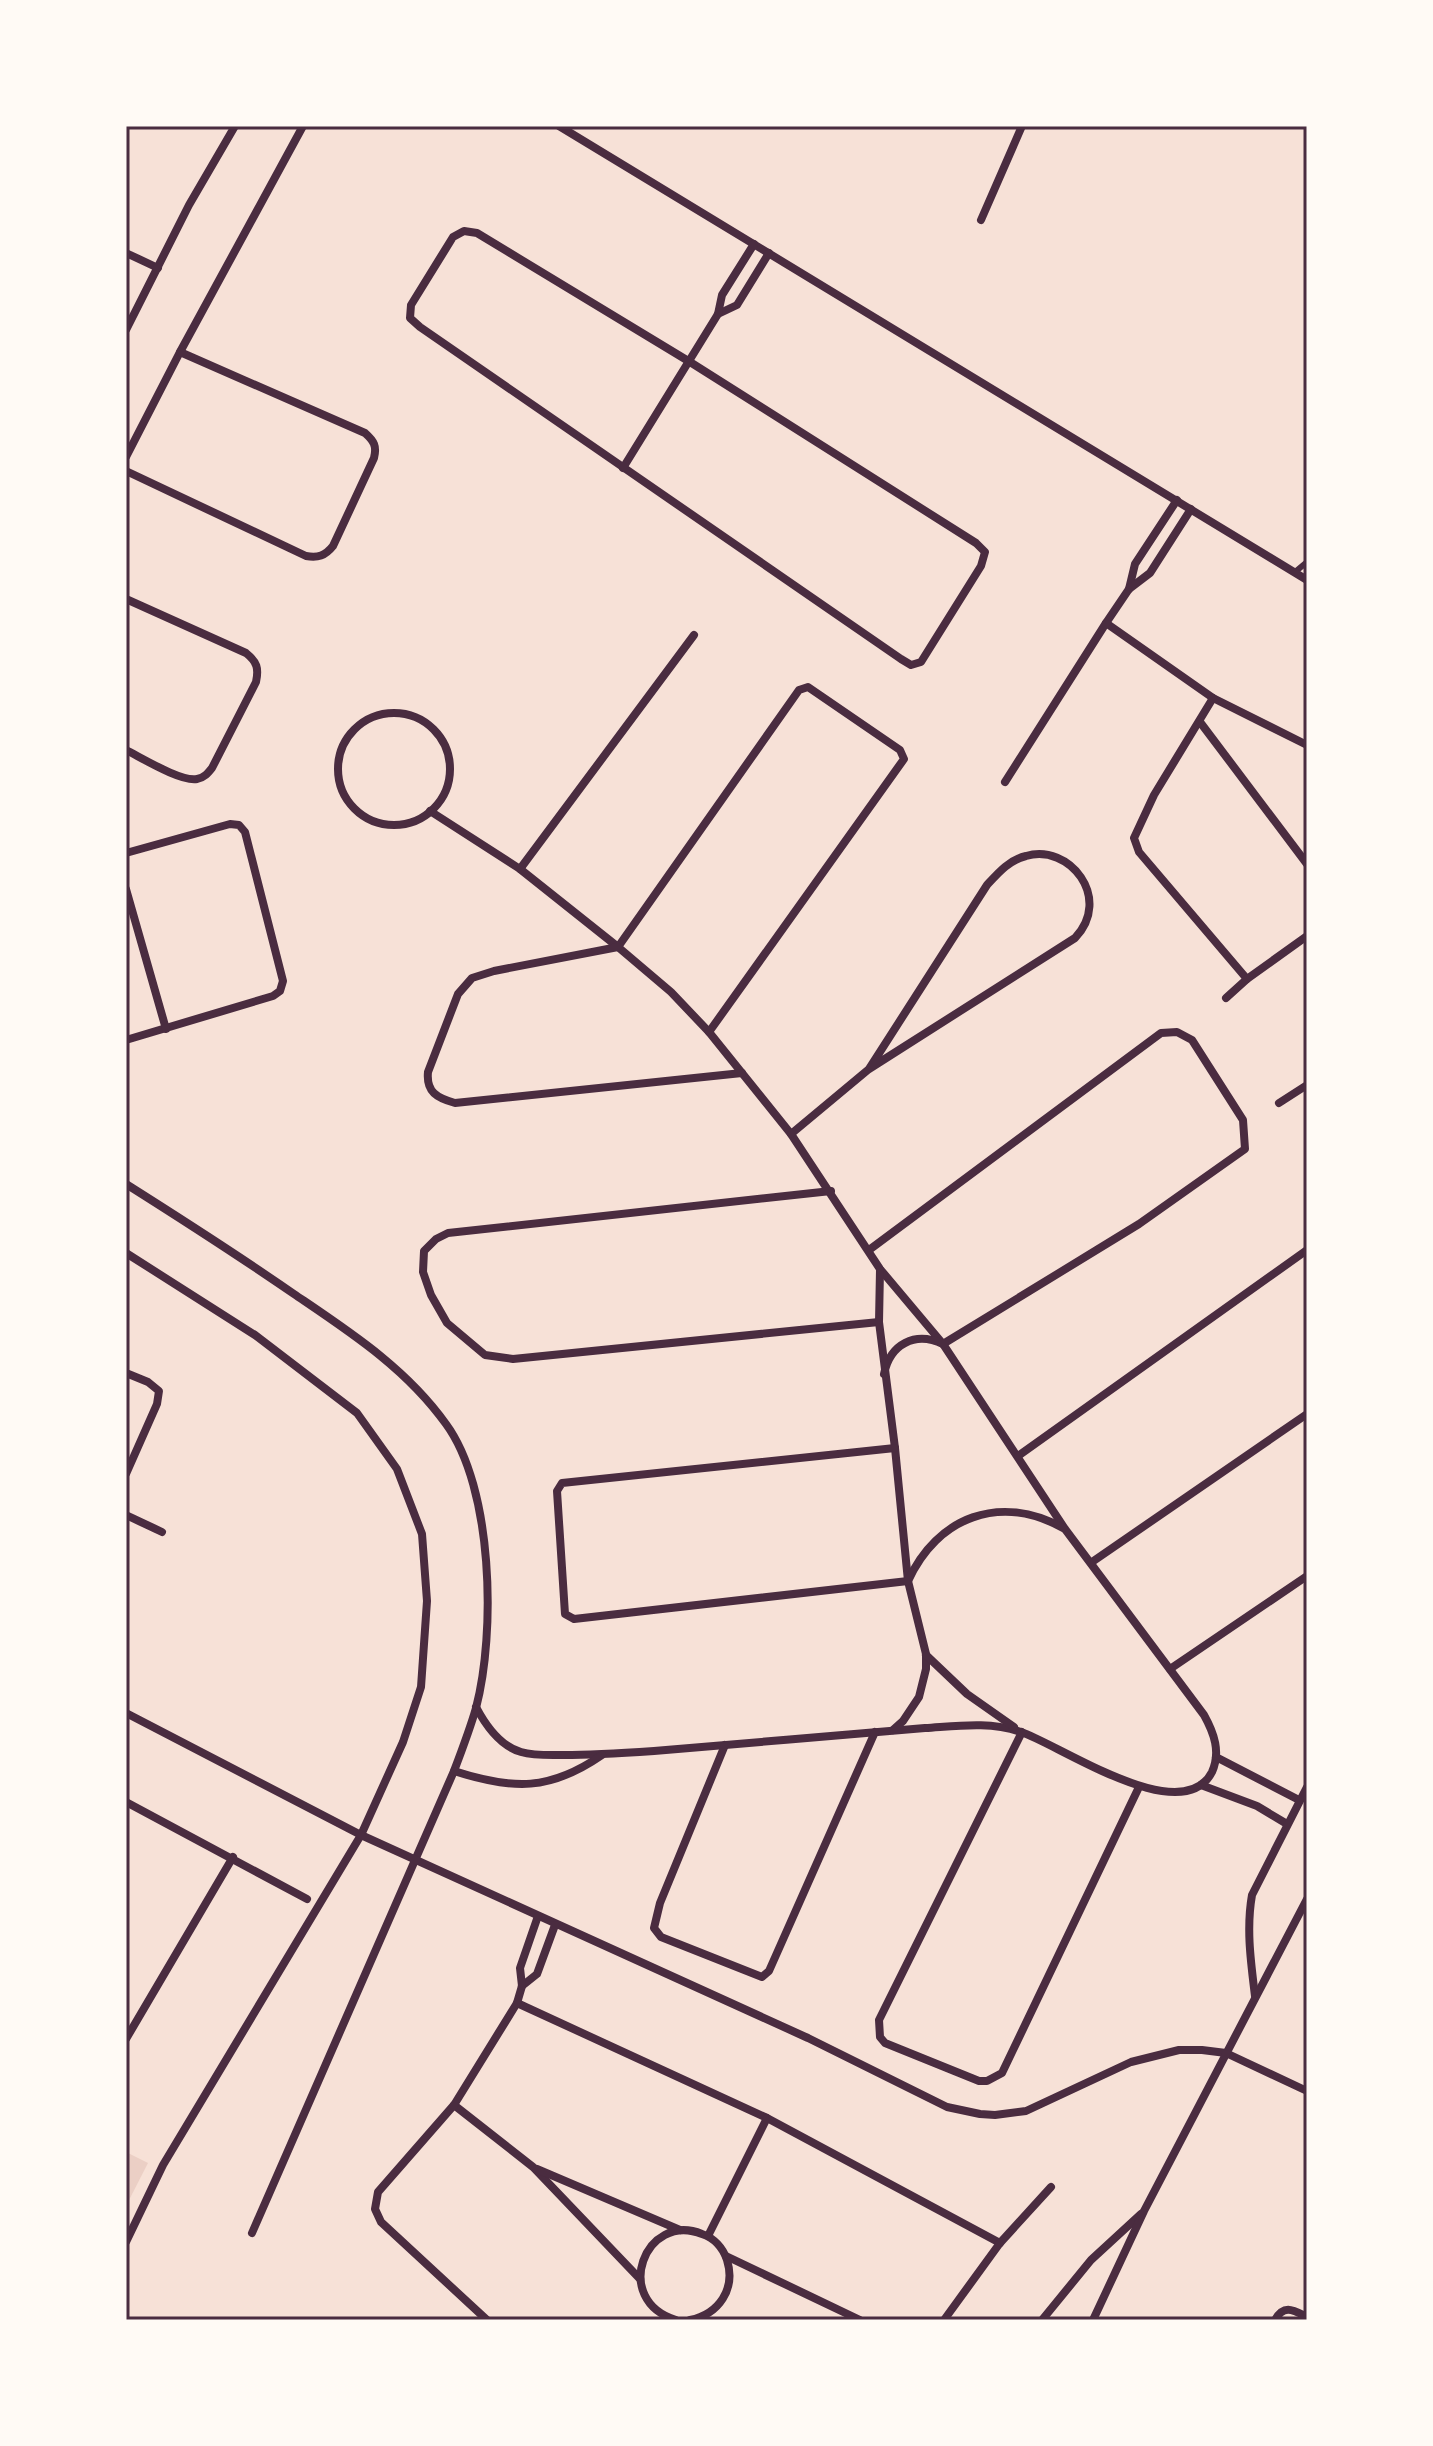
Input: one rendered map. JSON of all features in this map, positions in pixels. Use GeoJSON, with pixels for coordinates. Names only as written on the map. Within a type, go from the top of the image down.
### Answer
{"type":"FeatureCollection","features":[{"type":"Feature","properties":{"kind":"street"},"geometry":{"type":"LineString","coordinates":[[126,330],[189,205],[235,126]]}},
{"type":"Feature","properties":{"kind":"street"},"geometry":{"type":"LineString","coordinates":[[126,457],[303,126]]}},
{"type":"Feature","properties":{"kind":"street"},"geometry":{"type":"LineString","coordinates":[[560,126],[1307,580]]}},
{"type":"Feature","properties":{"kind":"street"},"geometry":{"type":"LineString","coordinates":[[981,220],[1022,126]]}},
{"type":"Feature","properties":{"kind":"street"},"geometry":{"type":"LineString","coordinates":[[464,231],[477,233],[690,362],[976,543],[985,552],[981,566],[921,662],[911,665],[420,327],[410,318],[411,305],[453,237],[464,231]]}},
{"type":"Feature","properties":{"kind":"street"},"geometry":{"type":"LineString","coordinates":[[623,468],[690,362],[718,314],[722,295],[754,244]]}},
{"type":"Feature","properties":{"kind":"street"},"geometry":{"type":"LineString","coordinates":[[126,253],[158,268]]}},
{"type":"Feature","properties":{"kind":"street"},"geometry":{"type":"LineString","coordinates":[[718,314],[737,305],[769,253]]}},
{"type":"Feature","properties":{"kind":"street"},"geometry":{"type":"LineString","coordinates":[[126,471],[316,558],[326,554],[333,546],[374,458],[376,449],[373,439],[365,433],[180,352]]}},
{"type":"Feature","properties":{"kind":"street"},"geometry":{"type":"LineString","coordinates":[[1129,589],[1135,564],[1177,500]]}},
{"type":"Feature","properties":{"kind":"street"},"geometry":{"type":"LineString","coordinates":[[1005,782],[1129,589],[1150,573],[1191,509]]}},
{"type":"Feature","properties":{"kind":"street"},"geometry":{"type":"LineString","coordinates":[[126,599],[246,653],[255,660],[258,671],[256,682],[225,744],[205,776],[195,780],[184,778],[126,750]]}},
{"type":"Feature","properties":{"kind":"street"},"geometry":{"type":"LineString","coordinates":[[1106,623],[1213,698],[1307,745]]}},
{"type":"Feature","properties":{"kind":"street"},"geometry":{"type":"LineString","coordinates":[[520,869],[694,635]]}},
{"type":"Feature","properties":{"kind":"street"},"geometry":{"type":"LineString","coordinates":[[709,1032],[902,764],[904,754],[900,750],[812,688],[803,687],[618,947],[472,978],[458,994],[428,1072],[427,1084],[433,1094],[455,1103],[742,1073]]}},
{"type":"Feature","properties":{"kind":"street"},"geometry":{"type":"LineString","coordinates":[[1213,698],[1154,795],[1134,838],[1139,852],[1247,979]]}},
{"type":"Feature","properties":{"kind":"street"},"geometry":{"type":"LineString","coordinates":[[403,714],[429,725],[438,735],[449,761],[449,775],[439,801],[430,811],[418,819],[391,825],[377,823],[354,808],[340,784],[338,770],[344,743],[363,722],[375,716],[403,714]]}},
{"type":"Feature","properties":{"kind":"street"},"geometry":{"type":"LineString","coordinates":[[1200,722],[1307,864]]}},
{"type":"Feature","properties":{"kind":"street"},"geometry":{"type":"LineString","coordinates":[[430,811],[520,869],[671,992],[709,1032],[791,1134],[880,1269],[943,1344],[1065,1529],[1210,1725],[1216,1757],[1212,1771],[1193,1790],[1174,1793],[1139,1787],[1022,1732],[967,1694],[926,1654]]}},
{"type":"Feature","properties":{"kind":"street"},"geometry":{"type":"LineString","coordinates":[[126,853],[230,824],[239,825],[245,832],[283,981],[280,991],[273,996],[126,1040]]}},
{"type":"Feature","properties":{"kind":"street"},"geometry":{"type":"LineString","coordinates":[[791,1134],[869,1069],[1075,938],[1083,930],[1091,908],[1088,888],[1076,872],[1060,860],[1038,854],[1018,858],[1001,869],[987,885],[869,1069]]}},
{"type":"Feature","properties":{"kind":"street"},"geometry":{"type":"LineString","coordinates":[[126,889],[166,1029]]}},
{"type":"Feature","properties":{"kind":"street"},"geometry":{"type":"LineString","coordinates":[[1226,998],[1307,936]]}},
{"type":"Feature","properties":{"kind":"street"},"geometry":{"type":"LineString","coordinates":[[869,1250],[1161,1033],[1177,1032],[1192,1040],[1243,1120],[1245,1149],[1139,1224],[943,1344],[924,1338],[904,1342],[890,1356],[884,1374]]}},
{"type":"Feature","properties":{"kind":"street"},"geometry":{"type":"LineString","coordinates":[[1279,1103],[1306,1087]]}},
{"type":"Feature","properties":{"kind":"street"},"geometry":{"type":"LineString","coordinates":[[126,1184],[244,1259],[364,1342],[408,1380],[448,1426],[463,1453],[474,1485],[484,1550],[487,1616],[476,1707],[454,1771],[417,1859],[252,2233]]}},
{"type":"Feature","properties":{"kind":"street"},"geometry":{"type":"LineString","coordinates":[[831,1191],[448,1233],[424,1251],[423,1272],[431,1295],[447,1323],[485,1355],[513,1359],[879,1322]]}},
{"type":"Feature","properties":{"kind":"street"},"geometry":{"type":"LineString","coordinates":[[1018,1456],[1307,1250]]}},
{"type":"Feature","properties":{"kind":"street"},"geometry":{"type":"LineString","coordinates":[[126,1253],[255,1335],[357,1413],[397,1469],[422,1534],[427,1601],[421,1687],[403,1742],[361,1835],[163,2165],[126,2242]]}},
{"type":"Feature","properties":{"kind":"street"},"geometry":{"type":"LineString","coordinates":[[880,1269],[879,1322],[908,1581],[926,1654],[924,1683],[919,1697],[893,1730]]}},
{"type":"Feature","properties":{"kind":"street"},"geometry":{"type":"LineString","coordinates":[[126,1373],[148,1382],[159,1391],[157,1404],[126,1474]]}},
{"type":"Feature","properties":{"kind":"street"},"geometry":{"type":"LineString","coordinates":[[1092,1562],[1307,1414]]}},
{"type":"Feature","properties":{"kind":"street"},"geometry":{"type":"LineString","coordinates":[[895,1448],[562,1483],[557,1491],[564,1609],[569,1618],[574,1619],[908,1581]]}},
{"type":"Feature","properties":{"kind":"street"},"geometry":{"type":"LineString","coordinates":[[908,1581],[933,1541],[974,1517],[1005,1511],[1021,1512],[1037,1515],[1065,1529]]}},
{"type":"Feature","properties":{"kind":"street"},"geometry":{"type":"LineString","coordinates":[[126,1515],[162,1532]]}},
{"type":"Feature","properties":{"kind":"street"},"geometry":{"type":"LineString","coordinates":[[1170,1669],[1307,1576]]}},
{"type":"Feature","properties":{"kind":"street"},"geometry":{"type":"LineString","coordinates":[[476,1707],[498,1739],[508,1747],[532,1755],[603,1755],[993,1724],[1022,1732]]}},
{"type":"Feature","properties":{"kind":"street"},"geometry":{"type":"LineString","coordinates":[[126,1713],[361,1835],[808,2038],[932,2100],[963,2112],[995,2115],[1026,2111],[1131,2062],[1163,2053],[1202,2050],[1226,2053],[1307,2091]]}},
{"type":"Feature","properties":{"kind":"street"},"geometry":{"type":"LineString","coordinates":[[725,1745],[660,1903],[654,1928],[661,1937],[762,1977],[769,1971],[875,1732]]}},
{"type":"Feature","properties":{"kind":"street"},"geometry":{"type":"LineString","coordinates":[[1022,1732],[879,2020],[880,2037],[885,2043],[979,2081],[987,2081],[1002,2073],[1139,1787]]}},
{"type":"Feature","properties":{"kind":"street"},"geometry":{"type":"LineString","coordinates":[[454,1771],[495,1783],[533,1784],[570,1774],[603,1755]]}},
{"type":"Feature","properties":{"kind":"street"},"geometry":{"type":"LineString","coordinates":[[1216,1757],[1299,1800]]}},
{"type":"Feature","properties":{"kind":"street"},"geometry":{"type":"LineString","coordinates":[[1201,1785],[1257,1806],[1287,1824]]}},
{"type":"Feature","properties":{"kind":"street"},"geometry":{"type":"LineString","coordinates":[[1255,1996],[1250,1957],[1250,1909],[1257,1882],[1307,1787]]}},
{"type":"Feature","properties":{"kind":"street"},"geometry":{"type":"LineString","coordinates":[[126,1802],[307,1899]]}},
{"type":"Feature","properties":{"kind":"street"},"geometry":{"type":"LineString","coordinates":[[126,2039],[233,1857]]}},
{"type":"Feature","properties":{"kind":"street"},"geometry":{"type":"LineString","coordinates":[[1093,2320],[1144,2211],[1307,1899]]}},
{"type":"Feature","properties":{"kind":"street"},"geometry":{"type":"LineString","coordinates":[[487,2320],[381,2222],[375,2209],[378,2192],[454,2105],[517,2003],[522,1986],[520,1968],[538,1916]]}},
{"type":"Feature","properties":{"kind":"street"},"geometry":{"type":"LineString","coordinates":[[522,1986],[537,1974],[555,1925]]}},
{"type":"Feature","properties":{"kind":"street"},"geometry":{"type":"LineString","coordinates":[[517,2003],[767,2118],[1000,2243]]}},
{"type":"Feature","properties":{"kind":"street"},"geometry":{"type":"LineString","coordinates":[[454,2105],[533,2167],[640,2279]]}},
{"type":"Feature","properties":{"kind":"street"},"geometry":{"type":"LineString","coordinates":[[708,2236],[767,2118]]}},
{"type":"Feature","properties":{"kind":"street"},"geometry":{"type":"LineString","coordinates":[[533,2167],[680,2230]]}},
{"type":"Feature","properties":{"kind":"street"},"geometry":{"type":"LineString","coordinates":[[944,2320],[1000,2243],[1051,2187]]}},
{"type":"Feature","properties":{"kind":"street"},"geometry":{"type":"LineString","coordinates":[[1042,2320],[1091,2260],[1144,2211]]}},
{"type":"Feature","properties":{"kind":"street"},"geometry":{"type":"LineString","coordinates":[[676,2320],[664,2318],[642,2291],[642,2262],[650,2247],[663,2236],[690,2230],[708,2236],[718,2245],[726,2256],[730,2274],[727,2292],[717,2307],[702,2318],[690,2320]]}},
{"type":"Feature","properties":{"kind":"street"},"geometry":{"type":"LineString","coordinates":[[726,2256],[860,2320]]}},
{"type":"Feature","properties":{"kind":"street"},"geometry":{"type":"LineString","coordinates":[[1275,2320],[1284,2309],[1292,2309],[1307,2317]]}},
{"type":"Feature","properties":{"kind":"lane"},"geometry":{"type":"LineString","coordinates":[[1295,572],[1307,562]]}},
{"type":"Feature","properties":{"kind":"shaded area"},"geometry":{"type":"Polygon","coordinates":[[[126,2152],[148,2163],[126,2206],[126,2152]]]}}]}
